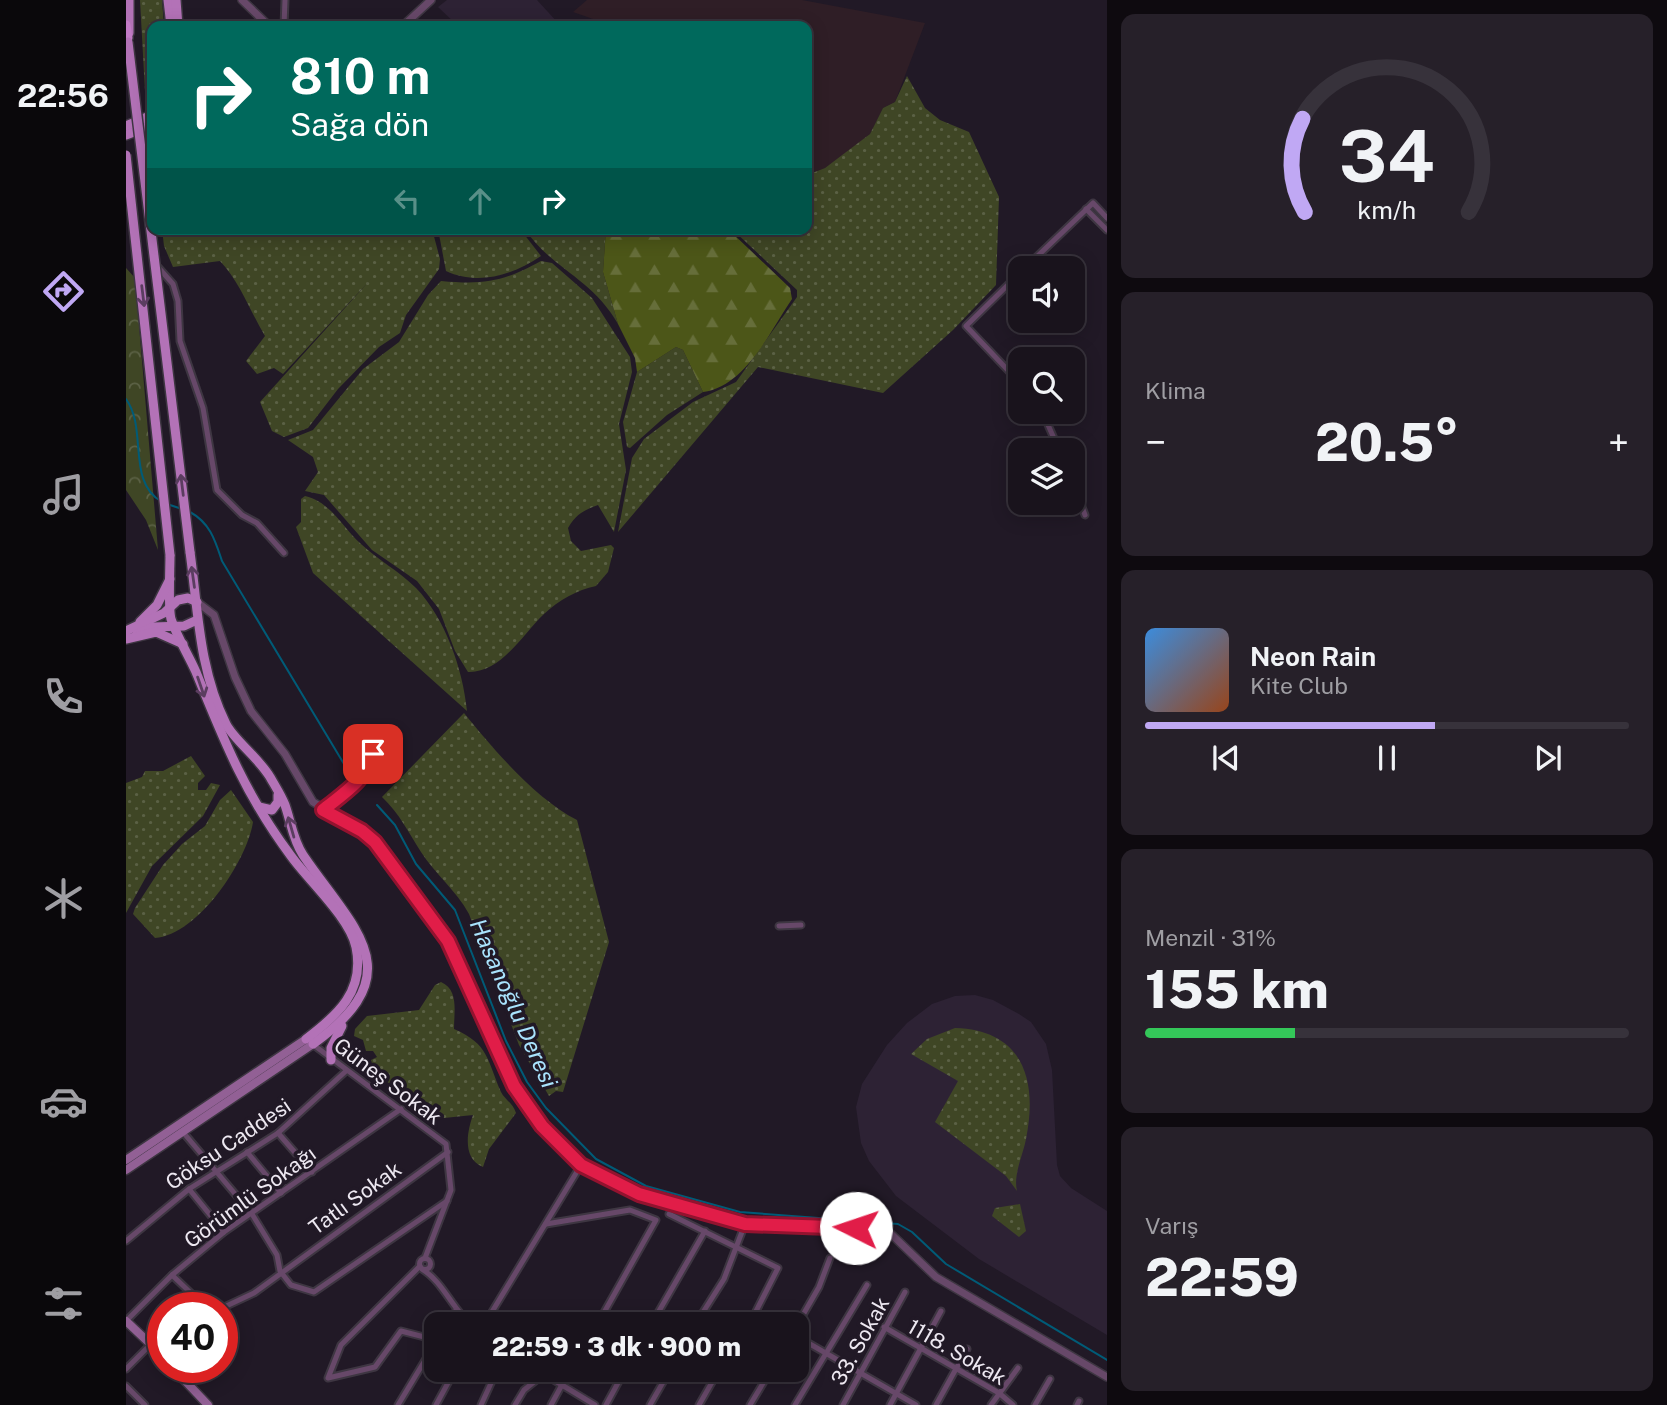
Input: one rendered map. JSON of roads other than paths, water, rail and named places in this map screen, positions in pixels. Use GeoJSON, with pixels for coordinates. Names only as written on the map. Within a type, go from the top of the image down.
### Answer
{"type":"FeatureCollection","features":[{"type":"Feature","properties":{"kind":"highway"},"geometry":{"type":"LineString","coordinates":[[126,25],[128,40]]}},
{"type":"Feature","properties":{"kind":"main road"},"geometry":{"type":"LineString","coordinates":[[130,0],[128,40],[147,197]]}},
{"type":"Feature","properties":{"kind":"main road"},"geometry":{"type":"LineString","coordinates":[[168,0],[170,21]]}},
{"type":"Feature","properties":{"kind":"main road"},"geometry":{"type":"LineString","coordinates":[[176,0],[178,21]]}},
{"type":"Feature","properties":{"kind":"main road"},"geometry":{"type":"LineString","coordinates":[[126,126],[147,117]]}},
{"type":"Feature","properties":{"kind":"main road"},"geometry":{"type":"LineString","coordinates":[[126,135],[147,127]]}},
{"type":"Feature","properties":{"kind":"main road"},"geometry":{"type":"LineString","coordinates":[[126,155],[170,555],[170,615],[224,745],[255,804],[290,855],[347,927],[356,949],[357,975],[350,998],[338,1016],[310,1041]]}},
{"type":"Feature","properties":{"kind":"main road"},"geometry":{"type":"LineString","coordinates":[[152,235],[197,602],[197,620],[208,675],[226,725],[258,759],[285,805],[300,851],[356,925],[363,941],[365,981],[359,998],[331,1048],[331,1060]]}},
{"type":"Feature","properties":{"kind":"main road"},"geometry":{"type":"LineString","coordinates":[[126,639],[157,605],[170,578]]}},
{"type":"Feature","properties":{"kind":"main road"},"geometry":{"type":"LineString","coordinates":[[132,631],[183,598],[197,602]]}},
{"type":"Feature","properties":{"kind":"main road"},"geometry":{"type":"LineString","coordinates":[[132,631],[174,624],[187,626],[197,620]]}},
{"type":"Feature","properties":{"kind":"main road"},"geometry":{"type":"LineString","coordinates":[[132,631],[165,634],[184,645]]}},
{"type":"Feature","properties":{"kind":"main road"},"geometry":{"type":"LineString","coordinates":[[255,804],[268,811],[277,805],[278,795],[268,775]]}},
{"type":"Feature","properties":{"kind":"main road"},"geometry":{"type":"LineString","coordinates":[[126,1170],[180,1129],[346,1018]]}},
{"type":"Feature","properties":{"kind":"main road"},"geometry":{"type":"LineString","coordinates":[[126,1160],[180,1129]]}},
{"type":"Feature","properties":{"kind":"main road"},"geometry":{"type":"LineString","coordinates":[[126,1321],[147,1340]]}},
{"type":"Feature","properties":{"kind":"main road"},"geometry":{"type":"LineString","coordinates":[[188,1383],[208,1405]]}},
{"type":"Feature","properties":{"kind":"street"},"geometry":{"type":"LineString","coordinates":[[242,0],[264,21]]}},
{"type":"Feature","properties":{"kind":"street"},"geometry":{"type":"LineString","coordinates":[[284,21],[285,0]]}},
{"type":"Feature","properties":{"kind":"street"},"geometry":{"type":"LineString","coordinates":[[409,21],[431,0]]}},
{"type":"Feature","properties":{"kind":"street"},"geometry":{"type":"LineString","coordinates":[[147,159],[143,164],[142,183],[147,227]]}},
{"type":"Feature","properties":{"kind":"street"},"geometry":{"type":"LineString","coordinates":[[1038,256],[1093,203],[1107,218]]}},
{"type":"Feature","properties":{"kind":"street"},"geometry":{"type":"LineString","coordinates":[[1086,209],[1107,230]]}},
{"type":"Feature","properties":{"kind":"street"},"geometry":{"type":"LineString","coordinates":[[148,235],[150,254],[173,284],[178,301],[180,341],[202,408],[217,490],[242,515],[257,523],[284,553]]}},
{"type":"Feature","properties":{"kind":"street"},"geometry":{"type":"LineString","coordinates":[[1008,285],[966,326],[1008,370]]}},
{"type":"Feature","properties":{"kind":"street"},"geometry":{"type":"LineString","coordinates":[[197,602],[213,613],[251,711],[285,754],[313,802],[362,831],[393,864],[448,941],[514,1086],[542,1126],[581,1165],[639,1194],[745,1224],[832,1226],[890,1233],[936,1276],[1107,1377]]}},
{"type":"Feature","properties":{"kind":"street"},"geometry":{"type":"LineString","coordinates":[[197,620],[208,618],[216,623]]}},
{"type":"Feature","properties":{"kind":"street"},"geometry":{"type":"LineString","coordinates":[[323,810],[361,778],[370,766],[373,754],[370,740]]}},
{"type":"Feature","properties":{"kind":"street"},"geometry":{"type":"LineString","coordinates":[[779,926],[801,925]]}},
{"type":"Feature","properties":{"kind":"street","name":"Güneş Sokak"},"geometry":{"type":"LineString","coordinates":[[310,1041],[331,1060],[401,1108],[446,1144],[448,1152]]}},
{"type":"Feature","properties":{"kind":"street","name":"Göksu Caddesi"},"geometry":{"type":"LineString","coordinates":[[126,1241],[189,1189],[278,1133],[346,1071]]}},
{"type":"Feature","properties":{"kind":"street","name":"Görümlü Sokağı"},"geometry":{"type":"LineString","coordinates":[[126,1321],[172,1275],[223,1232],[401,1108]]}},
{"type":"Feature","properties":{"kind":"street"},"geometry":{"type":"LineString","coordinates":[[180,1129],[252,1214],[276,1255],[281,1271],[292,1285],[314,1292],[447,1201]]}},
{"type":"Feature","properties":{"kind":"street"},"geometry":{"type":"LineString","coordinates":[[278,1133],[312,1172]]}},
{"type":"Feature","properties":{"kind":"street"},"geometry":{"type":"LineString","coordinates":[[247,1152],[281,1194]]}},
{"type":"Feature","properties":{"kind":"street"},"geometry":{"type":"LineString","coordinates":[[424,1338],[401,1331],[375,1367],[328,1378],[341,1345],[421,1267],[451,1190],[448,1152]]}},
{"type":"Feature","properties":{"kind":"street","name":"Tatlı Sokak"},"geometry":{"type":"LineString","coordinates":[[238,1303],[448,1152]]}},
{"type":"Feature","properties":{"kind":"street"},"geometry":{"type":"LineString","coordinates":[[491,1312],[581,1165]]}},
{"type":"Feature","properties":{"kind":"street"},"geometry":{"type":"LineString","coordinates":[[189,1189],[223,1232]]}},
{"type":"Feature","properties":{"kind":"street"},"geometry":{"type":"LineString","coordinates":[[546,1224],[630,1210],[656,1220],[604,1312]]}},
{"type":"Feature","properties":{"kind":"street"},"geometry":{"type":"LineString","coordinates":[[669,1214],[778,1268],[756,1312]]}},
{"type":"Feature","properties":{"kind":"street"},"geometry":{"type":"LineString","coordinates":[[702,1312],[724,1279],[745,1224]]}},
{"type":"Feature","properties":{"kind":"street"},"geometry":{"type":"LineString","coordinates":[[658,1312],[705,1231]]}},
{"type":"Feature","properties":{"kind":"street"},"geometry":{"type":"LineString","coordinates":[[425,1258],[430,1264],[432,1275]]}},
{"type":"Feature","properties":{"kind":"street"},"geometry":{"type":"LineString","coordinates":[[804,1312],[819,1287],[830,1258]]}},
{"type":"Feature","properties":{"kind":"street"},"geometry":{"type":"LineString","coordinates":[[421,1267],[430,1264]]}},
{"type":"Feature","properties":{"kind":"street"},"geometry":{"type":"LineString","coordinates":[[421,1267],[432,1275],[456,1310]]}},
{"type":"Feature","properties":{"kind":"street"},"geometry":{"type":"LineString","coordinates":[[172,1275],[190,1292]]}},
{"type":"Feature","properties":{"kind":"street"},"geometry":{"type":"LineString","coordinates":[[795,1405],[867,1284]]}},
{"type":"Feature","properties":{"kind":"street","name":"33. Sokak"},"geometry":{"type":"LineString","coordinates":[[843,1405],[905,1292]]}},
{"type":"Feature","properties":{"kind":"street"},"geometry":{"type":"LineString","coordinates":[[890,1405],[941,1311]]}},
{"type":"Feature","properties":{"kind":"street","name":"1118. Sokak"},"geometry":{"type":"LineString","coordinates":[[884,1327],[999,1393],[1013,1405]]}},
{"type":"Feature","properties":{"kind":"street"},"geometry":{"type":"LineString","coordinates":[[809,1344],[916,1405]]}},
{"type":"Feature","properties":{"kind":"street"},"geometry":{"type":"LineString","coordinates":[[126,1368],[147,1349]]}},
{"type":"Feature","properties":{"kind":"street"},"geometry":{"type":"LineString","coordinates":[[936,1405],[967,1349]]}},
{"type":"Feature","properties":{"kind":"street"},"geometry":{"type":"LineString","coordinates":[[398,1405],[424,1361]]}},
{"type":"Feature","properties":{"kind":"street"},"geometry":{"type":"LineString","coordinates":[[992,1405],[1018,1368]]}},
{"type":"Feature","properties":{"kind":"street"},"geometry":{"type":"LineString","coordinates":[[1035,1405],[1051,1379]]}},
{"type":"Feature","properties":{"kind":"street"},"geometry":{"type":"LineString","coordinates":[[436,1405],[448,1382]]}},
{"type":"Feature","properties":{"kind":"street"},"geometry":{"type":"LineString","coordinates":[[481,1405],[492,1382]]}},
{"type":"Feature","properties":{"kind":"street"},"geometry":{"type":"LineString","coordinates":[[514,1405],[524,1390],[534,1382]]}},
{"type":"Feature","properties":{"kind":"street"},"geometry":{"type":"LineString","coordinates":[[556,1382],[595,1405]]}},
{"type":"Feature","properties":{"kind":"street"},"geometry":{"type":"LineString","coordinates":[[551,1405],[563,1382]]}},
{"type":"Feature","properties":{"kind":"street"},"geometry":{"type":"LineString","coordinates":[[606,1405],[618,1382]]}},
{"type":"Feature","properties":{"kind":"street"},"geometry":{"type":"LineString","coordinates":[[650,1405],[663,1382]]}},
{"type":"Feature","properties":{"kind":"street"},"geometry":{"type":"LineString","coordinates":[[699,1405],[712,1382]]}},
{"type":"Feature","properties":{"kind":"street"},"geometry":{"type":"LineString","coordinates":[[750,1405],[764,1382]]}},
{"type":"Feature","properties":{"kind":"street"},"geometry":{"type":"LineString","coordinates":[[126,1386],[145,1405]]}},
{"type":"Feature","properties":{"kind":"waterway","name":"Hasanoğlu Deresi"},"geometry":{"type":"LineString","coordinates":[[126,399],[136,425],[144,482],[151,493],[162,502]]}},
{"type":"Feature","properties":{"kind":"waterway","name":"Hasanoğlu Deresi"},"geometry":{"type":"LineString","coordinates":[[167,504],[182,509]]}},
{"type":"Feature","properties":{"kind":"waterway","name":"Hasanoğlu Deresi"},"geometry":{"type":"LineString","coordinates":[[190,512],[197,516],[211,533],[222,561],[344,764]]}},
{"type":"Feature","properties":{"kind":"waterway","name":"Hasanoğlu Deresi"},"geometry":{"type":"LineString","coordinates":[[377,805],[395,825],[416,864],[455,910],[506,1041],[527,1082],[546,1108],[596,1159],[646,1186],[740,1212],[898,1224],[912,1232],[946,1264],[1107,1360]]}}]}
